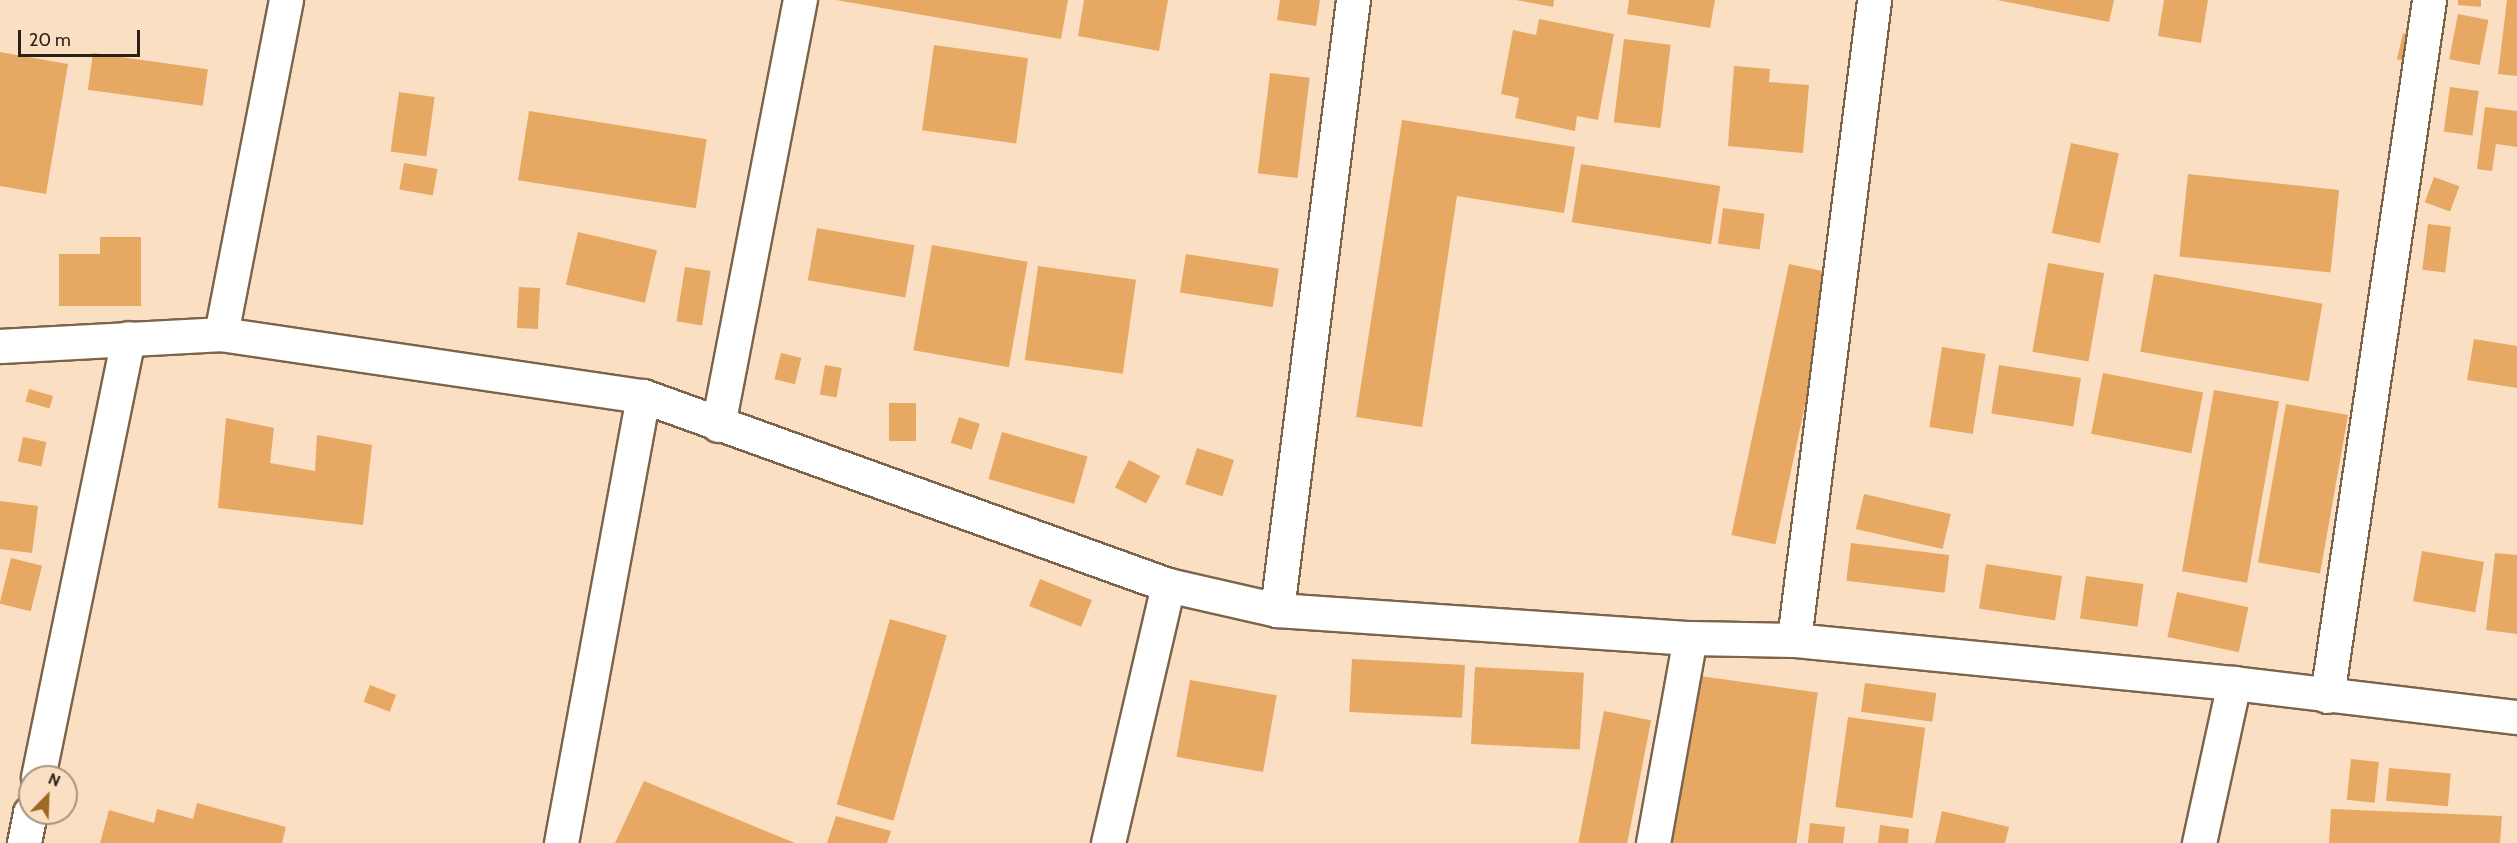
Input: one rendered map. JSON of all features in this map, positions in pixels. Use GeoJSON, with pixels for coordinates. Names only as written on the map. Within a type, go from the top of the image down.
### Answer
{"type":"FeatureCollection","features":[{"type":"Feature","properties":{"kind":"street"},"geometry":{"type":"LineString","coordinates":[[221,334],[286,0]]}},
{"type":"Feature","properties":{"kind":"street"},"geometry":{"type":"LineString","coordinates":[[718,425],[800,0]]}},
{"type":"Feature","properties":{"kind":"street"},"geometry":{"type":"LineString","coordinates":[[1277,610],[1295,439],[1353,0]]}},
{"type":"Feature","properties":{"kind":"street"},"geometry":{"type":"LineString","coordinates":[[1794,640],[1874,0]]}},
{"type":"Feature","properties":{"kind":"street"},"geometry":{"type":"LineString","coordinates":[[2327,696],[2429,0]]}},
{"type":"Feature","properties":{"kind":"street"},"geometry":{"type":"LineString","coordinates":[[0,345],[221,334],[644,396],[718,425],[1168,585],[1277,610],[1690,638],[1794,640],[2234,683],[2327,696],[2517,717]]}},
{"type":"Feature","properties":{"kind":"street"},"geometry":{"type":"LineString","coordinates":[[40,765],[128,338]]}},
{"type":"Feature","properties":{"kind":"street"},"geometry":{"type":"LineString","coordinates":[[561,843],[644,396]]}},
{"type":"Feature","properties":{"kind":"street"},"geometry":{"type":"LineString","coordinates":[[1108,843],[1168,585]]}},
{"type":"Feature","properties":{"kind":"street"},"geometry":{"type":"LineString","coordinates":[[1653,843],[1690,638]]}},
{"type":"Feature","properties":{"kind":"street"},"geometry":{"type":"LineString","coordinates":[[2199,843],[2234,683]]}},
{"type":"Feature","properties":{"kind":"street"},"geometry":{"type":"LineString","coordinates":[[24,843],[28,825]]}},
{"type":"Feature","properties":{"kind":"building"},"geometry":{"type":"Polygon","coordinates":[[[836,0],[1068,0],[1061,39],[836,0]]]}},
{"type":"Feature","properties":{"kind":"building"},"geometry":{"type":"Polygon","coordinates":[[[1084,0],[1168,0],[1159,51],[1078,36],[1084,0]]]}},
{"type":"Feature","properties":{"kind":"building"},"geometry":{"type":"Polygon","coordinates":[[[1280,0],[1320,0],[1316,26],[1277,20],[1280,0]]]}},
{"type":"Feature","properties":{"kind":"building"},"geometry":{"type":"Polygon","coordinates":[[[1516,0],[1554,0],[1553,7],[1516,0]]]}},
{"type":"Feature","properties":{"kind":"building"},"geometry":{"type":"Polygon","coordinates":[[[1629,0],[1715,0],[1710,28],[1627,14],[1629,0]]]}},
{"type":"Feature","properties":{"kind":"building"},"geometry":{"type":"Polygon","coordinates":[[[1997,0],[2114,0],[2109,22],[1997,0]]]}},
{"type":"Feature","properties":{"kind":"building"},"geometry":{"type":"Polygon","coordinates":[[[2164,0],[2208,0],[2201,43],[2158,36],[2164,0]]]}},
{"type":"Feature","properties":{"kind":"building"},"geometry":{"type":"Polygon","coordinates":[[[2458,0],[2481,0],[2481,7],[2458,5],[2458,0]]]}},
{"type":"Feature","properties":{"kind":"building"},"geometry":{"type":"Polygon","coordinates":[[[2507,0],[2517,0],[2517,76],[2498,74],[2507,0]]]}},
{"type":"Feature","properties":{"kind":"building"},"geometry":{"type":"Polygon","coordinates":[[[2458,14],[2488,20],[2480,65],[2449,59],[2458,14]]]}},
{"type":"Feature","properties":{"kind":"building"},"geometry":{"type":"Polygon","coordinates":[[[1539,19],[1614,34],[1598,120],[1577,116],[1575,131],[1515,118],[1519,98],[1501,94],[1513,30],[1536,35],[1539,19]]]}},
{"type":"Feature","properties":{"kind":"building"},"geometry":{"type":"Polygon","coordinates":[[[2403,33],[2416,36],[2410,62],[2397,59],[2403,33]]]}},
{"type":"Feature","properties":{"kind":"building"},"geometry":{"type":"Polygon","coordinates":[[[1624,39],[1671,45],[1660,128],[1614,122],[1624,39]]]}},
{"type":"Feature","properties":{"kind":"building"},"geometry":{"type":"Polygon","coordinates":[[[934,45],[1028,58],[1016,143],[922,130],[934,45]]]}},
{"type":"Feature","properties":{"kind":"building"},"geometry":{"type":"Polygon","coordinates":[[[0,52],[68,64],[46,194],[0,186],[0,52]]]}},
{"type":"Feature","properties":{"kind":"building"},"geometry":{"type":"Polygon","coordinates":[[[93,53],[208,69],[203,106],[88,90],[93,53]]]}},
{"type":"Feature","properties":{"kind":"building"},"geometry":{"type":"Polygon","coordinates":[[[1734,66],[1770,69],[1769,82],[1809,85],[1803,153],[1728,146],[1734,66]]]}},
{"type":"Feature","properties":{"kind":"building"},"geometry":{"type":"Polygon","coordinates":[[[1270,73],[1310,78],[1297,178],[1258,173],[1270,73]]]}},
{"type":"Feature","properties":{"kind":"building"},"geometry":{"type":"Polygon","coordinates":[[[2450,87],[2479,91],[2472,136],[2444,132],[2450,87]]]}},
{"type":"Feature","properties":{"kind":"building"},"geometry":{"type":"Polygon","coordinates":[[[399,92],[435,97],[426,156],[391,151],[399,92]]]}},
{"type":"Feature","properties":{"kind":"building"},"geometry":{"type":"Polygon","coordinates":[[[2485,107],[2517,111],[2517,147],[2496,144],[2492,171],[2477,169],[2485,107]]]}},
{"type":"Feature","properties":{"kind":"building"},"geometry":{"type":"Polygon","coordinates":[[[529,111],[707,139],[696,208],[518,180],[529,111]]]}},
{"type":"Feature","properties":{"kind":"building"},"geometry":{"type":"Polygon","coordinates":[[[1402,120],[1575,147],[1564,213],[1457,196],[1422,427],[1356,417],[1402,120]]]}},
{"type":"Feature","properties":{"kind":"building"},"geometry":{"type":"Polygon","coordinates":[[[2071,143],[2119,153],[2100,243],[2052,233],[2071,143]]]}},
{"type":"Feature","properties":{"kind":"building"},"geometry":{"type":"Polygon","coordinates":[[[404,163],[437,169],[433,195],[399,190],[404,163]]]}},
{"type":"Feature","properties":{"kind":"building"},"geometry":{"type":"Polygon","coordinates":[[[1581,164],[1720,186],[1711,244],[1572,222],[1581,164]]]}},
{"type":"Feature","properties":{"kind":"building"},"geometry":{"type":"Polygon","coordinates":[[[2188,174],[2339,190],[2330,272],[2179,257],[2188,174]]]}},
{"type":"Feature","properties":{"kind":"building"},"geometry":{"type":"Polygon","coordinates":[[[2434,177],[2459,186],[2450,212],[2425,202],[2434,177]]]}},
{"type":"Feature","properties":{"kind":"building"},"geometry":{"type":"Polygon","coordinates":[[[1723,208],[1765,214],[1760,249],[1718,244],[1723,208]]]}},
{"type":"Feature","properties":{"kind":"building"},"geometry":{"type":"Polygon","coordinates":[[[2428,224],[2451,227],[2445,272],[2422,270],[2428,224]]]}},
{"type":"Feature","properties":{"kind":"building"},"geometry":{"type":"Polygon","coordinates":[[[817,228],[914,245],[905,297],[808,280],[817,228]]]}},
{"type":"Feature","properties":{"kind":"building"},"geometry":{"type":"Polygon","coordinates":[[[578,232],[657,250],[645,303],[566,285],[578,232]]]}},
{"type":"Feature","properties":{"kind":"building"},"geometry":{"type":"Polygon","coordinates":[[[100,237],[141,237],[141,306],[59,306],[59,254],[100,254],[100,237]]]}},
{"type":"Feature","properties":{"kind":"building"},"geometry":{"type":"Polygon","coordinates":[[[932,245],[1028,262],[1009,367],[913,350],[932,245]]]}},
{"type":"Feature","properties":{"kind":"building"},"geometry":{"type":"Polygon","coordinates":[[[1186,254],[1279,269],[1273,307],[1180,293],[1186,254]]]}},
{"type":"Feature","properties":{"kind":"building"},"geometry":{"type":"Polygon","coordinates":[[[2048,263],[2104,273],[2089,362],[2032,352],[2048,263]]]}},
{"type":"Feature","properties":{"kind":"building"},"geometry":{"type":"Polygon","coordinates":[[[1789,264],[1833,273],[1775,544],[1731,535],[1789,264]]]}},
{"type":"Feature","properties":{"kind":"building"},"geometry":{"type":"Polygon","coordinates":[[[1038,266],[1136,280],[1123,374],[1025,360],[1038,266]]]}},
{"type":"Feature","properties":{"kind":"building"},"geometry":{"type":"Polygon","coordinates":[[[685,267],[711,271],[702,325],[676,321],[685,267]]]}},
{"type":"Feature","properties":{"kind":"building"},"geometry":{"type":"Polygon","coordinates":[[[2154,274],[2322,304],[2309,381],[2140,352],[2154,274]]]}},
{"type":"Feature","properties":{"kind":"building"},"geometry":{"type":"Polygon","coordinates":[[[519,287],[540,288],[538,329],[517,328],[519,287]]]}},
{"type":"Feature","properties":{"kind":"building"},"geometry":{"type":"Polygon","coordinates":[[[2474,339],[2517,346],[2517,388],[2467,380],[2474,339]]]}},
{"type":"Feature","properties":{"kind":"building"},"geometry":{"type":"Polygon","coordinates":[[[1942,347],[1985,354],[1973,434],[1929,427],[1942,347]]]}},
{"type":"Feature","properties":{"kind":"building"},"geometry":{"type":"Polygon","coordinates":[[[781,353],[801,358],[795,384],[774,379],[781,353]]]}},
{"type":"Feature","properties":{"kind":"building"},"geometry":{"type":"Polygon","coordinates":[[[825,365],[842,368],[837,397],[820,395],[825,365]]]}},
{"type":"Feature","properties":{"kind":"building"},"geometry":{"type":"Polygon","coordinates":[[[1999,365],[2081,378],[2073,426],[1991,413],[1999,365]]]}},
{"type":"Feature","properties":{"kind":"building"},"geometry":{"type":"Polygon","coordinates":[[[2103,373],[2203,392],[2191,453],[2091,434],[2103,373]]]}},
{"type":"Feature","properties":{"kind":"building"},"geometry":{"type":"Polygon","coordinates":[[[29,389],[53,396],[49,408],[25,401],[29,389]]]}},
{"type":"Feature","properties":{"kind":"building"},"geometry":{"type":"Polygon","coordinates":[[[2214,390],[2279,401],[2247,583],[2182,571],[2214,390]]]}},
{"type":"Feature","properties":{"kind":"building"},"geometry":{"type":"Polygon","coordinates":[[[889,403],[916,403],[916,441],[889,441],[889,403]]]}},
{"type":"Feature","properties":{"kind":"building"},"geometry":{"type":"Polygon","coordinates":[[[2286,404],[2348,415],[2320,573],[2258,563],[2286,404]]]}},
{"type":"Feature","properties":{"kind":"building"},"geometry":{"type":"Polygon","coordinates":[[[959,417],[980,424],[972,449],[951,443],[959,417]]]}},
{"type":"Feature","properties":{"kind":"building"},"geometry":{"type":"Polygon","coordinates":[[[226,418],[274,428],[270,463],[315,471],[317,435],[372,445],[363,525],[218,508],[226,418]]]}},
{"type":"Feature","properties":{"kind":"building"},"geometry":{"type":"Polygon","coordinates":[[[1002,432],[1088,457],[1074,504],[988,479],[1002,432]]]}},
{"type":"Feature","properties":{"kind":"building"},"geometry":{"type":"Polygon","coordinates":[[[23,437],[46,442],[41,466],[18,461],[23,437]]]}},
{"type":"Feature","properties":{"kind":"building"},"geometry":{"type":"Polygon","coordinates":[[[1197,448],[1234,460],[1222,496],[1185,484],[1197,448]]]}},
{"type":"Feature","properties":{"kind":"building"},"geometry":{"type":"Polygon","coordinates":[[[1129,460],[1160,476],[1146,504],[1115,488],[1129,460]]]}},
{"type":"Feature","properties":{"kind":"building"},"geometry":{"type":"Polygon","coordinates":[[[1864,494],[1951,514],[1943,549],[1856,529],[1864,494]]]}},
{"type":"Feature","properties":{"kind":"building"},"geometry":{"type":"Polygon","coordinates":[[[0,501],[38,506],[32,553],[0,549],[0,501]]]}},
{"type":"Feature","properties":{"kind":"building"},"geometry":{"type":"Polygon","coordinates":[[[1851,543],[1949,555],[1945,593],[1846,581],[1851,543]]]}},
{"type":"Feature","properties":{"kind":"building"},"geometry":{"type":"Polygon","coordinates":[[[2422,551],[2484,562],[2475,612],[2413,601],[2422,551]]]}},
{"type":"Feature","properties":{"kind":"building"},"geometry":{"type":"Polygon","coordinates":[[[2495,553],[2517,555],[2517,634],[2486,630],[2495,553]]]}},
{"type":"Feature","properties":{"kind":"building"},"geometry":{"type":"Polygon","coordinates":[[[11,558],[42,566],[31,611],[0,604],[11,558]]]}},
{"type":"Feature","properties":{"kind":"building"},"geometry":{"type":"Polygon","coordinates":[[[1986,564],[2062,576],[2055,620],[1979,608],[1986,564]]]}},
{"type":"Feature","properties":{"kind":"building"},"geometry":{"type":"Polygon","coordinates":[[[2086,576],[2143,584],[2137,627],[2080,619],[2086,576]]]}},
{"type":"Feature","properties":{"kind":"building"},"geometry":{"type":"Polygon","coordinates":[[[1040,579],[1092,600],[1081,627],[1029,606],[1040,579]]]}},
{"type":"Feature","properties":{"kind":"building"},"geometry":{"type":"Polygon","coordinates":[[[2177,592],[2248,607],[2239,652],[2167,637],[2177,592]]]}},
{"type":"Feature","properties":{"kind":"building"},"geometry":{"type":"Polygon","coordinates":[[[890,619],[947,635],[894,821],[837,805],[890,619]]]}},
{"type":"Feature","properties":{"kind":"building"},"geometry":{"type":"Polygon","coordinates":[[[1352,659],[1465,665],[1462,718],[1349,712],[1352,659]]]}},
{"type":"Feature","properties":{"kind":"building"},"geometry":{"type":"Polygon","coordinates":[[[1475,667],[1584,673],[1580,750],[1471,744],[1475,667]]]}},
{"type":"Feature","properties":{"kind":"building"},"geometry":{"type":"Polygon","coordinates":[[[1693,675],[1818,693],[1797,843],[1669,842],[1693,675]]]}},
{"type":"Feature","properties":{"kind":"building"},"geometry":{"type":"Polygon","coordinates":[[[1190,680],[1277,695],[1263,772],[1176,757],[1190,680]]]}},
{"type":"Feature","properties":{"kind":"building"},"geometry":{"type":"Polygon","coordinates":[[[1865,683],[1936,693],[1932,722],[1861,712],[1865,683]]]}},
{"type":"Feature","properties":{"kind":"building"},"geometry":{"type":"Polygon","coordinates":[[[370,685],[396,695],[390,712],[364,702],[370,685]]]}},
{"type":"Feature","properties":{"kind":"building"},"geometry":{"type":"Polygon","coordinates":[[[1604,711],[1651,720],[1627,843],[1578,843],[1604,711]]]}},
{"type":"Feature","properties":{"kind":"building"},"geometry":{"type":"Polygon","coordinates":[[[1848,717],[1925,728],[1913,818],[1835,807],[1848,717]]]}},
{"type":"Feature","properties":{"kind":"building"},"geometry":{"type":"Polygon","coordinates":[[[2351,759],[2379,762],[2375,803],[2347,800],[2351,759]]]}},
{"type":"Feature","properties":{"kind":"building"},"geometry":{"type":"Polygon","coordinates":[[[2389,768],[2451,773],[2448,806],[2386,801],[2389,768]]]}},
{"type":"Feature","properties":{"kind":"building"},"geometry":{"type":"Polygon","coordinates":[[[644,781],[795,843],[615,843],[644,781]]]}},
{"type":"Feature","properties":{"kind":"building"},"geometry":{"type":"Polygon","coordinates":[[[197,803],[286,827],[282,843],[100,843],[109,810],[154,823],[157,809],[193,819],[197,803]]]}},
{"type":"Feature","properties":{"kind":"building"},"geometry":{"type":"Polygon","coordinates":[[[2331,809],[2502,816],[2500,843],[2329,843],[2331,809]]]}},
{"type":"Feature","properties":{"kind":"building"},"geometry":{"type":"Polygon","coordinates":[[[1942,811],[2009,827],[2005,843],[1935,843],[1942,811]]]}},
{"type":"Feature","properties":{"kind":"building"},"geometry":{"type":"Polygon","coordinates":[[[836,816],[891,831],[887,843],[827,843],[836,816]]]}},
{"type":"Feature","properties":{"kind":"building"},"geometry":{"type":"Polygon","coordinates":[[[1810,823],[1845,827],[1843,843],[1808,843],[1810,823]]]}},
{"type":"Feature","properties":{"kind":"building"},"geometry":{"type":"Polygon","coordinates":[[[1880,825],[1909,829],[1908,843],[1878,843],[1880,825]]]}}]}
